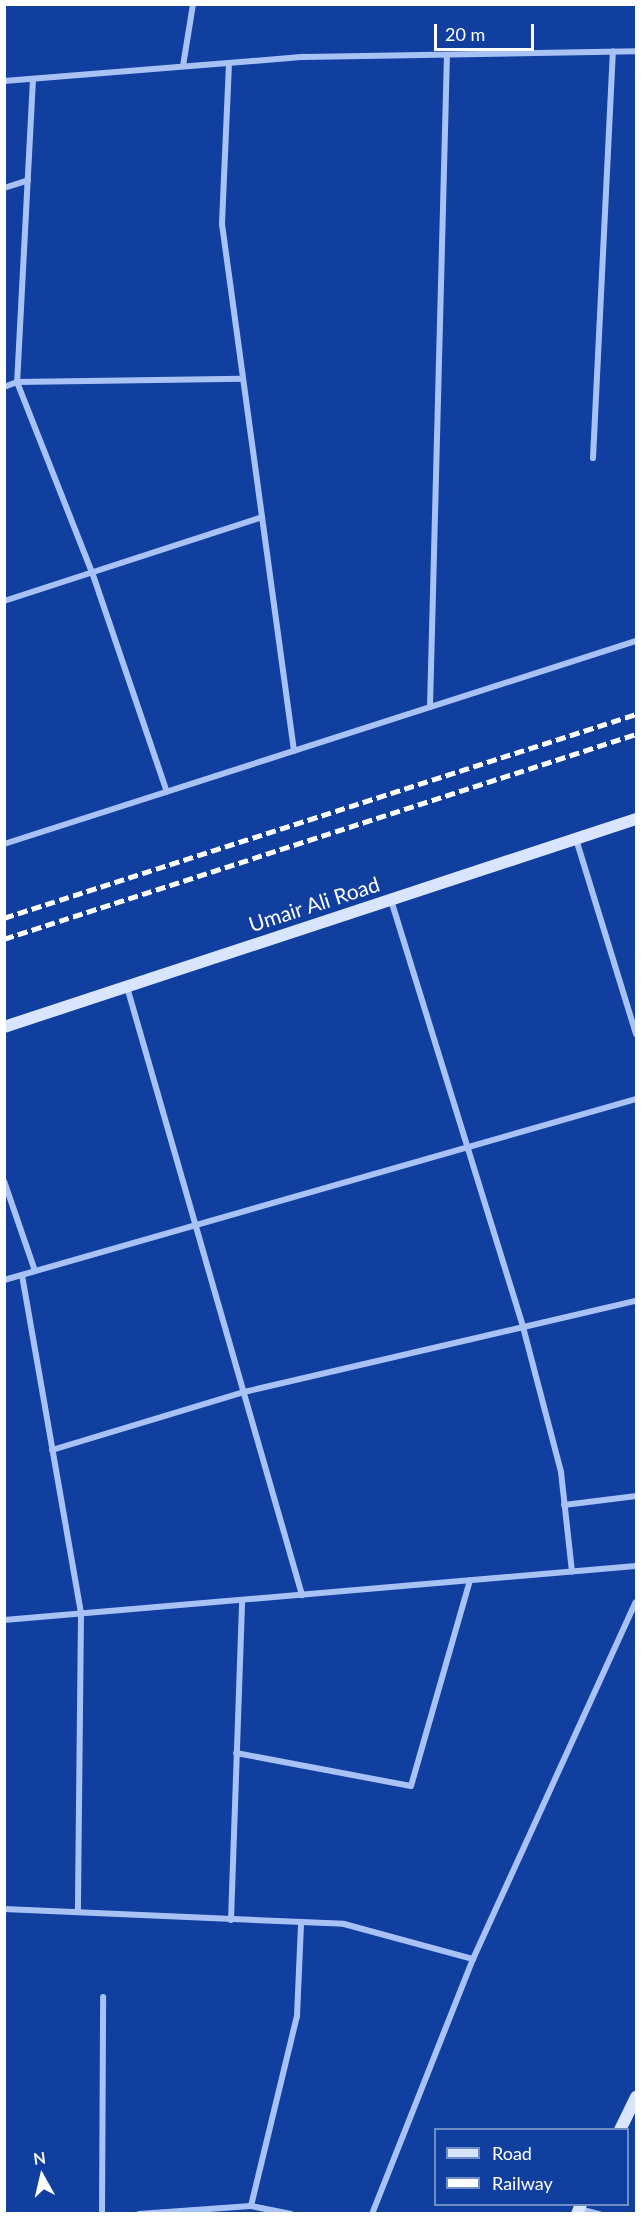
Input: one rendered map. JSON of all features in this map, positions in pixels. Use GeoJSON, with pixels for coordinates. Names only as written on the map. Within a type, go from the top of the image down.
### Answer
{"type":"FeatureCollection","features":[{"type":"Feature","properties":{"kind":"street"},"geometry":{"type":"LineString","coordinates":[[183,66],[193,4]]}},
{"type":"Feature","properties":{"kind":"street"},"geometry":{"type":"LineString","coordinates":[[593,458],[613,51]]}},
{"type":"Feature","properties":{"kind":"street"},"geometry":{"type":"LineString","coordinates":[[4,81],[230,63],[636,51]]}},
{"type":"Feature","properties":{"kind":"street"},"geometry":{"type":"LineString","coordinates":[[430,707],[447,55]]}},
{"type":"Feature","properties":{"kind":"street"},"geometry":{"type":"LineString","coordinates":[[230,63],[222,224],[294,751]]}},
{"type":"Feature","properties":{"kind":"street"},"geometry":{"type":"LineString","coordinates":[[33,79],[17,382],[92,572],[167,792]]}},
{"type":"Feature","properties":{"kind":"street"},"geometry":{"type":"LineString","coordinates":[[4,188],[28,180]]}},
{"type":"Feature","properties":{"kind":"street"},"geometry":{"type":"LineString","coordinates":[[4,387],[17,382],[243,380]]}},
{"type":"Feature","properties":{"kind":"street"},"geometry":{"type":"LineString","coordinates":[[4,601],[262,517]]}},
{"type":"Feature","properties":{"kind":"street"},"geometry":{"type":"LineString","coordinates":[[4,844],[636,641]]}},
{"type":"Feature","properties":{"kind":"street","name":"Umair Ali Road"},"geometry":{"type":"LineString","coordinates":[[4,1027],[636,819]]}},
{"type":"Feature","properties":{"kind":"street"},"geometry":{"type":"LineString","coordinates":[[575,839],[636,1034]]}},
{"type":"Feature","properties":{"kind":"street"},"geometry":{"type":"LineString","coordinates":[[391,900],[522,1327],[561,1472],[572,1571]]}},
{"type":"Feature","properties":{"kind":"street"},"geometry":{"type":"LineString","coordinates":[[127,986],[198,1222],[302,1595]]}},
{"type":"Feature","properties":{"kind":"street"},"geometry":{"type":"LineString","coordinates":[[4,1280],[198,1222],[636,1099]]}},
{"type":"Feature","properties":{"kind":"street"},"geometry":{"type":"LineString","coordinates":[[4,1181],[34,1271]]}},
{"type":"Feature","properties":{"kind":"street"},"geometry":{"type":"LineString","coordinates":[[22,1275],[81,1614],[78,1912]]}},
{"type":"Feature","properties":{"kind":"street"},"geometry":{"type":"LineString","coordinates":[[52,1450],[244,1392],[636,1301]]}},
{"type":"Feature","properties":{"kind":"street"},"geometry":{"type":"LineString","coordinates":[[564,1505],[636,1496]]}},
{"type":"Feature","properties":{"kind":"street"},"geometry":{"type":"LineString","coordinates":[[4,1620],[636,1566]]}},
{"type":"Feature","properties":{"kind":"street"},"geometry":{"type":"LineString","coordinates":[[236,1753],[411,1786],[470,1580]]}},
{"type":"Feature","properties":{"kind":"street"},"geometry":{"type":"LineString","coordinates":[[231,1920],[242,1600]]}},
{"type":"Feature","properties":{"kind":"street"},"geometry":{"type":"LineString","coordinates":[[372,2214],[473,1959],[636,1602]]}},
{"type":"Feature","properties":{"kind":"street"},"geometry":{"type":"LineString","coordinates":[[4,1909],[344,1924],[473,1959]]}},
{"type":"Feature","properties":{"kind":"street"},"geometry":{"type":"LineString","coordinates":[[251,2206],[297,2016],[301,1923]]}},
{"type":"Feature","properties":{"kind":"street"},"geometry":{"type":"LineString","coordinates":[[102,2214],[103,1997]]}},
{"type":"Feature","properties":{"kind":"street"},"geometry":{"type":"LineString","coordinates":[[621,2128],[636,2097]]}},
{"type":"Feature","properties":{"kind":"street"},"geometry":{"type":"LineString","coordinates":[[139,2214],[251,2206],[291,2214]]}},
{"type":"Feature","properties":{"kind":"street"},"geometry":{"type":"LineString","coordinates":[[579,2209],[599,2214]]}},
{"type":"Feature","properties":{"kind":"railway"},"geometry":{"type":"LineString","coordinates":[[4,918],[636,714]]}},
{"type":"Feature","properties":{"kind":"railway"},"geometry":{"type":"LineString","coordinates":[[4,939],[636,734]]}}]}
